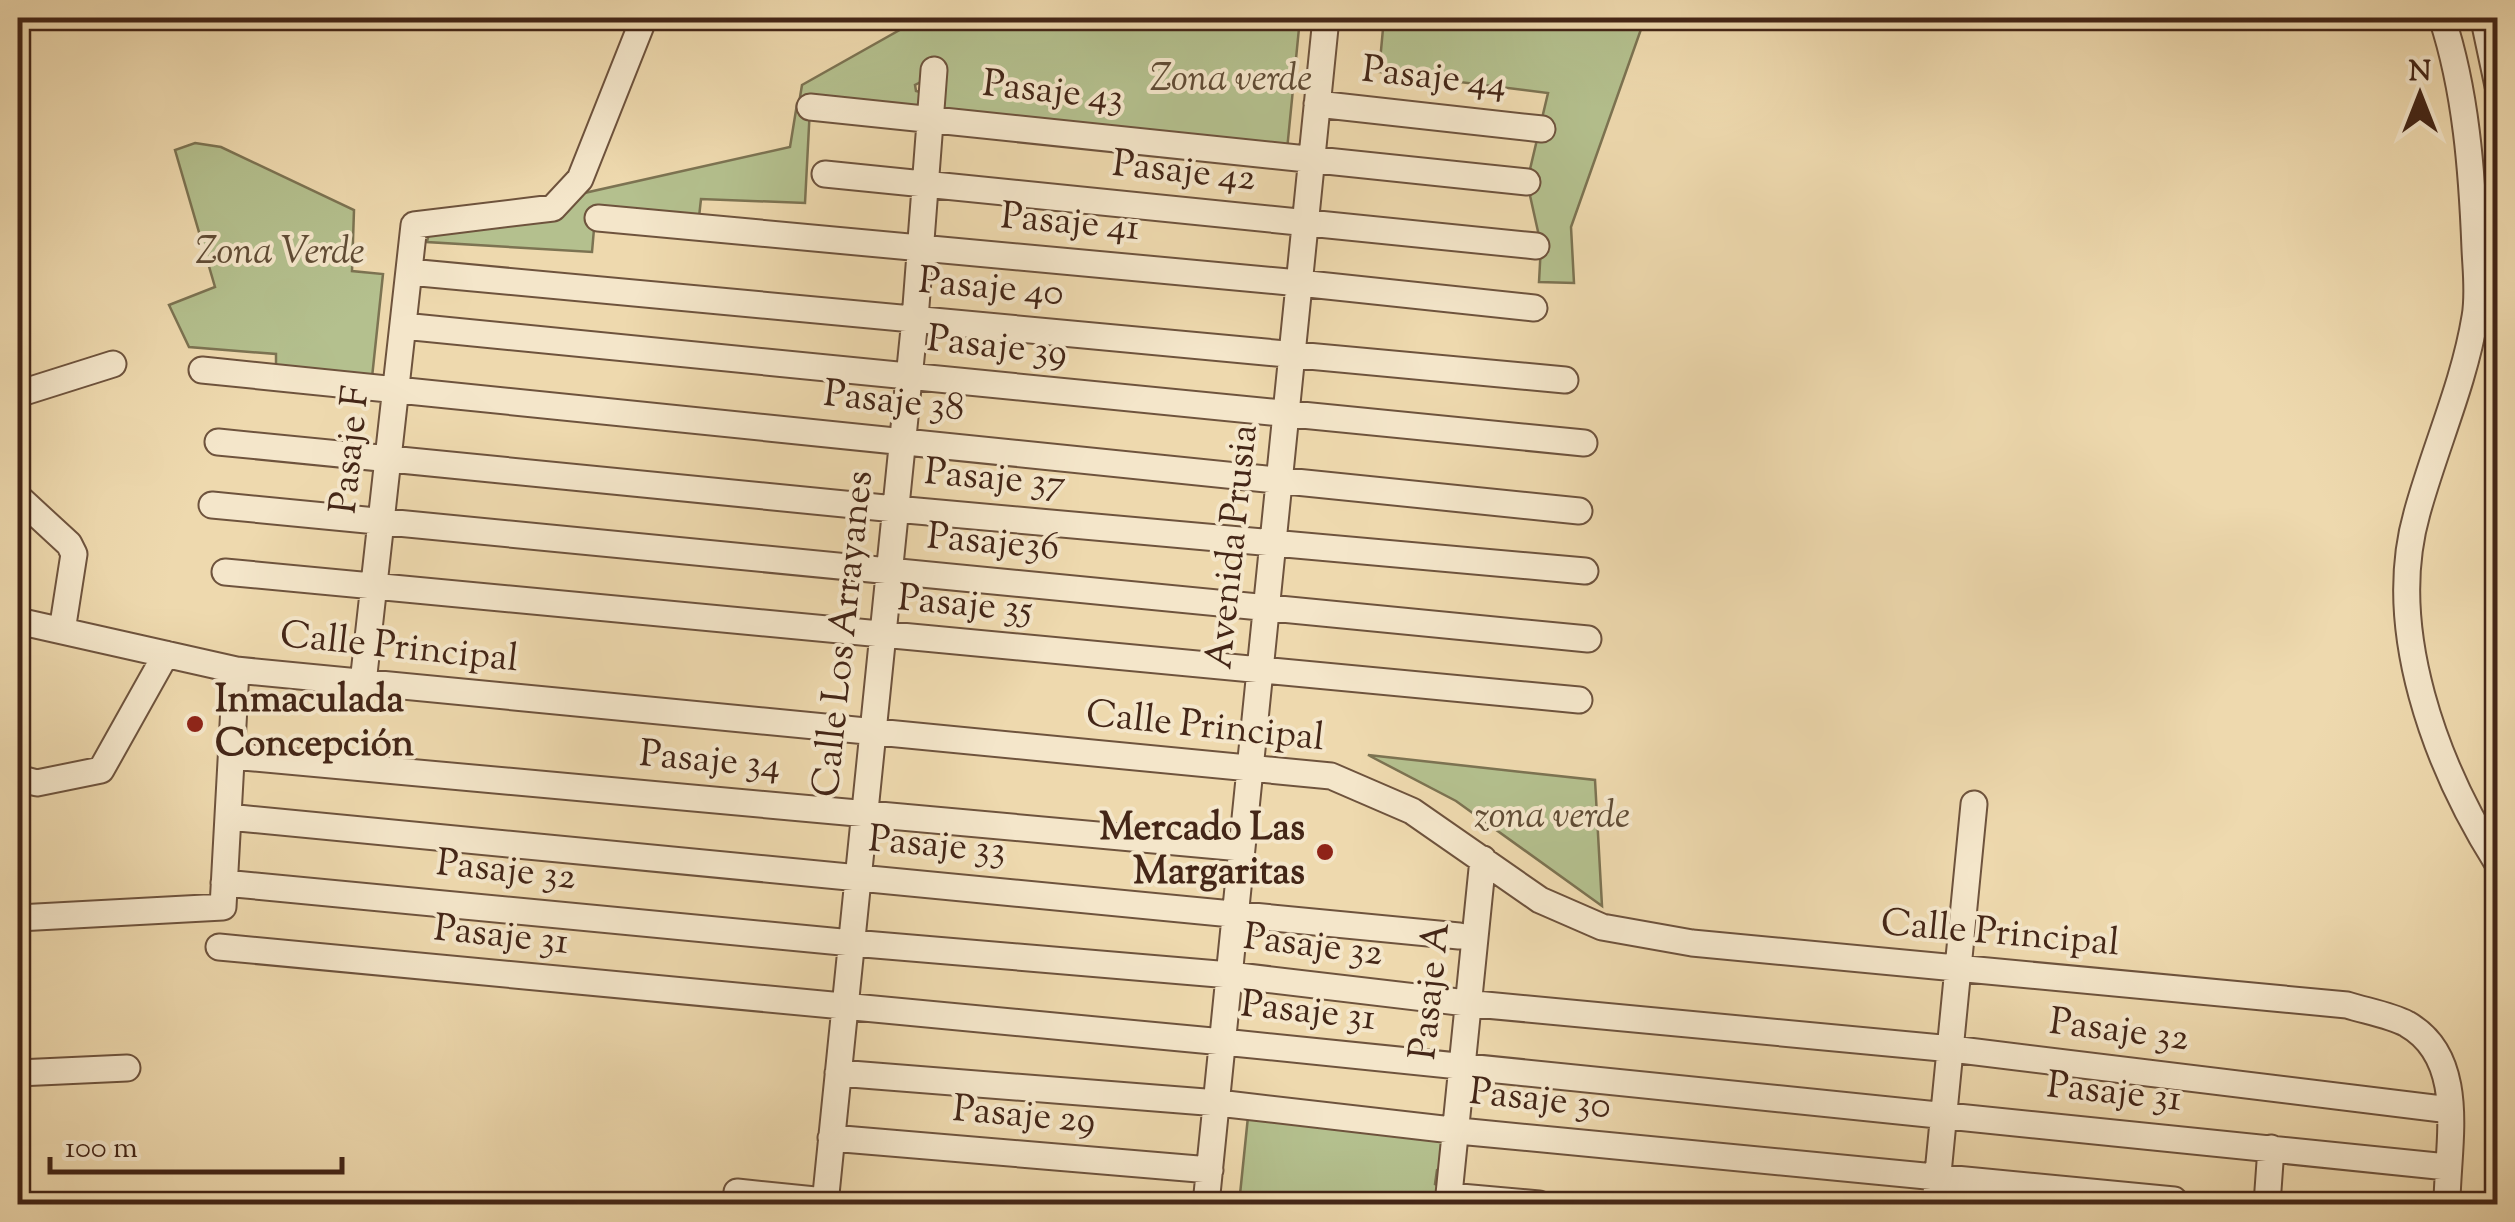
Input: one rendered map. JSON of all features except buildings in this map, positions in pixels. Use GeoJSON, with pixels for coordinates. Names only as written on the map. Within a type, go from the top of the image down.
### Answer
{"type":"FeatureCollection","features":[{"type":"Feature","properties":{"kind":"street","name":"Pasaje F"},"geometry":{"type":"LineString","coordinates":[[363,683],[414,225],[553,208],[564,199],[580,179],[644,18]]}},
{"type":"Feature","properties":{"kind":"street","name":"Avenida Prusia"},"geometry":{"type":"LineString","coordinates":[[1206,1204],[1326,18]]}},
{"type":"Feature","properties":{"kind":"street"},"geometry":{"type":"LineString","coordinates":[[2498,86],[2491,23],[2444,24],[2469,150],[2477,305],[2450,413],[2415,519],[2408,556],[2416,669],[2424,712],[2444,766],[2488,832],[2498,864]]}},
{"type":"Feature","properties":{"kind":"street","name":"Calle Los Arrayanes"},"geometry":{"type":"LineString","coordinates":[[825,1203],[915,319],[934,70]]}},
{"type":"Feature","properties":{"kind":"street","name":"Pasaje 44"},"geometry":{"type":"LineString","coordinates":[[1317,104],[1542,129]]}},
{"type":"Feature","properties":{"kind":"street","name":"Pasaje 43"},"geometry":{"type":"LineString","coordinates":[[810,107],[1527,182]]}},
{"type":"Feature","properties":{"kind":"street","name":"Pasaje 42"},"geometry":{"type":"LineString","coordinates":[[825,174],[1536,246]]}},
{"type":"Feature","properties":{"kind":"street","name":"Pasaje 41"},"geometry":{"type":"LineString","coordinates":[[598,218],[1299,282],[1534,308]]}},
{"type":"Feature","properties":{"kind":"street","name":"Pasaje 40"},"geometry":{"type":"LineString","coordinates":[[409,272],[1565,380]]}},
{"type":"Feature","properties":{"kind":"street","name":"Pasaje 39"},"geometry":{"type":"LineString","coordinates":[[403,326],[1584,443]]}},
{"type":"Feature","properties":{"kind":"street"},"geometry":{"type":"LineString","coordinates":[[18,394],[113,364]]}},
{"type":"Feature","properties":{"kind":"street","name":"Pasaje 38"},"geometry":{"type":"LineString","coordinates":[[202,370],[1579,511]]}},
{"type":"Feature","properties":{"kind":"street","name":"Pasaje 37"},"geometry":{"type":"LineString","coordinates":[[218,442],[895,509],[1586,571]]}},
{"type":"Feature","properties":{"kind":"street"},"geometry":{"type":"LineString","coordinates":[[18,497],[69,544],[74,554],[62,631]]}},
{"type":"Feature","properties":{"kind":"street","name":"Pasaje36"},"geometry":{"type":"LineString","coordinates":[[212,505],[1588,638]]}},
{"type":"Feature","properties":{"kind":"street","name":"Pasaje 35"},"geometry":{"type":"LineString","coordinates":[[226,572],[1579,700]]}},
{"type":"Feature","properties":{"kind":"street","name":"Calle Principal"},"geometry":{"type":"LineString","coordinates":[[18,621],[236,670],[1330,776],[1412,811],[1540,900],[1602,927],[1692,943],[2347,1005],[2407,1024],[2434,1048],[2450,1089],[2448,1204]]}},
{"type":"Feature","properties":{"kind":"street"},"geometry":{"type":"LineString","coordinates":[[18,778],[37,783],[101,770],[166,654]]}},
{"type":"Feature","properties":{"kind":"street"},"geometry":{"type":"LineString","coordinates":[[18,918],[223,907],[236,670]]}},
{"type":"Feature","properties":{"kind":"street","name":"Pasaje 34"},"geometry":{"type":"LineString","coordinates":[[232,756],[1241,848]]}},
{"type":"Feature","properties":{"kind":"street"},"geometry":{"type":"LineString","coordinates":[[1935,1204],[1974,804]]}},
{"type":"Feature","properties":{"kind":"street","name":"Pasaje 33"},"geometry":{"type":"LineString","coordinates":[[228,817],[1459,936]]}},
{"type":"Feature","properties":{"kind":"street","name":"Pasaje A"},"geometry":{"type":"LineString","coordinates":[[1449,1200],[1483,859]]}},
{"type":"Feature","properties":{"kind":"street","name":"Pasaje 32"},"geometry":{"type":"LineString","coordinates":[[224,883],[1230,975],[1468,1003],[1952,1049],[2450,1110]]}},
{"type":"Feature","properties":{"kind":"street","name":"Pasaje 31"},"geometry":{"type":"LineString","coordinates":[[219,947],[1223,1042],[2448,1167]]}},
{"type":"Feature","properties":{"kind":"street"},"geometry":{"type":"LineString","coordinates":[[18,1074],[126,1068]]}},
{"type":"Feature","properties":{"kind":"street","name":"Pasaje 30"},"geometry":{"type":"LineString","coordinates":[[838,1073],[1218,1103],[2174,1200]]}},
{"type":"Feature","properties":{"kind":"street","name":"Pasaje 29"},"geometry":{"type":"LineString","coordinates":[[832,1138],[1210,1170]]}},
{"type":"Feature","properties":{"kind":"street"},"geometry":{"type":"LineString","coordinates":[[2267,1204],[2272,1148]]}},
{"type":"Feature","properties":{"kind":"street"},"geometry":{"type":"LineString","coordinates":[[738,1192],[825,1203]]}},
{"type":"Feature","properties":{"kind":"street"},"geometry":{"type":"LineString","coordinates":[[1449,1200],[1540,1204]]}},
{"type":"Feature","properties":{"kind":"green space","name":"Zona verde"},"geometry":{"type":"Polygon","coordinates":[[[921,18],[1300,18],[1287,150],[940,115],[923,81],[915,85],[916,91],[924,93],[923,115],[799,103],[802,85],[921,18]]]}},
{"type":"Feature","properties":{"kind":"green space","name":"Zona verde"},"geometry":{"type":"Polygon","coordinates":[[[1384,18],[1645,18],[1571,227],[1574,283],[1539,282],[1541,245],[1527,182],[1548,93],[1379,72],[1384,18]]]}},
{"type":"Feature","properties":{"kind":"green space","name":"Zona Verde"},"geometry":{"type":"Polygon","coordinates":[[[797,104],[810,107],[805,203],[701,199],[697,235],[594,229],[592,252],[427,242],[429,233],[564,213],[580,194],[790,147],[797,104]]]}},
{"type":"Feature","properties":{"kind":"green space","name":"Zona Verde"},"geometry":{"type":"Polygon","coordinates":[[[195,143],[221,147],[354,210],[352,271],[383,274],[371,387],[276,377],[276,354],[189,347],[169,305],[215,287],[175,150],[195,143]]]}},
{"type":"Feature","properties":{"kind":"green space","name":"zona verde"},"geometry":{"type":"Polygon","coordinates":[[[1368,755],[1595,780],[1602,906],[1456,801],[1368,755]]]}},
{"type":"Feature","properties":{"kind":"green space"},"geometry":{"type":"Polygon","coordinates":[[[1249,1107],[1455,1131],[1449,1164],[1437,1170],[1435,1184],[1446,1190],[1445,1204],[1239,1204],[1249,1107]]]}},
{"type":"Feature","properties":{"kind":"place","name":"Inmaculada Concepción"},"geometry":{"type":"Point","coordinates":[195,724]}},
{"type":"Feature","properties":{"kind":"place","name":"Mercado Las Margaritas"},"geometry":{"type":"Point","coordinates":[1325,852]}}]}
